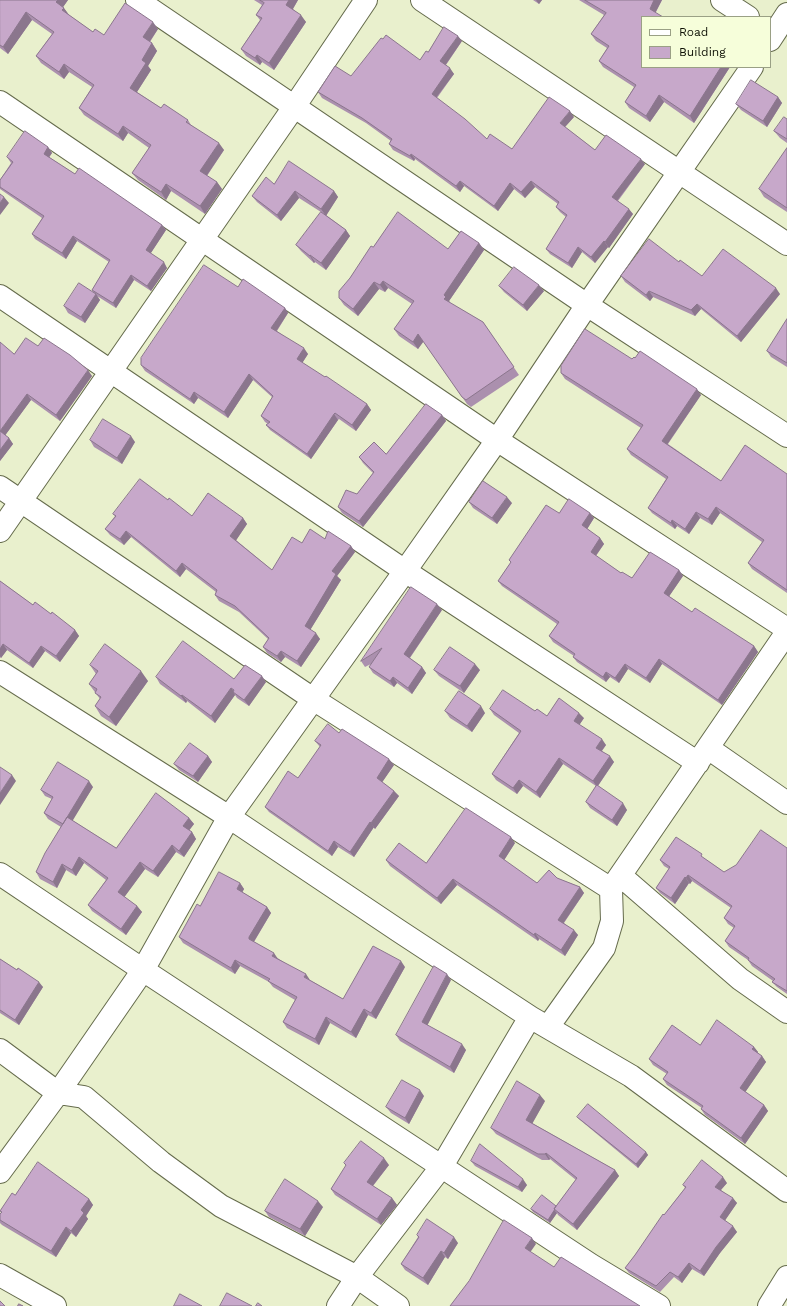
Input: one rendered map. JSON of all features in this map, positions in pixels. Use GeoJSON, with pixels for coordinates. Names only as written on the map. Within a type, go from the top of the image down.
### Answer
{"type":"FeatureCollection","features":[{"type":"Feature","properties":{"kind":"street"},"geometry":{"type":"LineString","coordinates":[[137,0],[587,305],[787,436]]}},
{"type":"Feature","properties":{"kind":"street"},"geometry":{"type":"LineString","coordinates":[[0,531],[366,0]]}},
{"type":"Feature","properties":{"kind":"street"},"geometry":{"type":"LineString","coordinates":[[422,0],[787,244]]}},
{"type":"Feature","properties":{"kind":"street"},"geometry":{"type":"LineString","coordinates":[[722,0],[746,16]]}},
{"type":"Feature","properties":{"kind":"street"},"geometry":{"type":"LineString","coordinates":[[775,38],[787,14]]}},
{"type":"Feature","properties":{"kind":"street"},"geometry":{"type":"LineString","coordinates":[[0,1172],[58,1093],[143,970],[229,817],[497,440],[587,305],[751,68]]}},
{"type":"Feature","properties":{"kind":"street"},"geometry":{"type":"LineString","coordinates":[[0,102],[497,440],[787,631],[616,883],[612,921],[604,948],[539,1022],[442,1166],[357,1278],[338,1306]]}},
{"type":"Feature","properties":{"kind":"street"},"geometry":{"type":"LineString","coordinates":[[0,296],[405,571],[703,755],[787,803]]}},
{"type":"Feature","properties":{"kind":"street"},"geometry":{"type":"LineString","coordinates":[[0,487],[313,699],[616,883],[740,979],[787,1012]]}},
{"type":"Feature","properties":{"kind":"street"},"geometry":{"type":"LineString","coordinates":[[0,672],[229,817],[399,931],[539,1022],[631,1076],[787,1191]]}},
{"type":"Feature","properties":{"kind":"street"},"geometry":{"type":"LineString","coordinates":[[0,874],[591,1265],[659,1306]]}},
{"type":"Feature","properties":{"kind":"street"},"geometry":{"type":"LineString","coordinates":[[0,1050],[58,1093],[84,1097],[161,1162],[221,1206],[357,1278],[398,1306]]}},
{"type":"Feature","properties":{"kind":"street"},"geometry":{"type":"LineString","coordinates":[[0,1275],[55,1306]]}},
{"type":"Feature","properties":{"kind":"street"},"geometry":{"type":"LineString","coordinates":[[769,1306],[787,1277]]}},
{"type":"Feature","properties":{"kind":"building"},"geometry":{"type":"Polygon","coordinates":[[[0,0],[58,0],[56,2],[64,8],[62,10],[93,32],[95,29],[104,35],[125,3],[153,22],[143,37],[152,43],[142,60],[146,63],[130,88],[161,108],[164,104],[188,120],[186,122],[219,143],[200,171],[217,182],[200,206],[166,184],[161,192],[132,173],[151,145],[123,126],[118,134],[79,108],[94,85],[64,64],[59,72],[36,56],[54,32],[26,12],[3,47],[0,45],[0,0]]]}},
{"type":"Feature","properties":{"kind":"building"},"geometry":{"type":"Polygon","coordinates":[[[260,0],[289,0],[286,5],[301,15],[269,63],[257,55],[255,58],[241,49],[262,18],[256,15],[264,3],[260,0]]]}},
{"type":"Feature","properties":{"kind":"building"},"geometry":{"type":"Polygon","coordinates":[[[585,0],[654,0],[650,9],[661,16],[641,16],[641,68],[720,68],[690,116],[659,95],[646,116],[625,102],[636,85],[599,61],[609,46],[591,34],[606,13],[585,0]]]}},
{"type":"Feature","properties":{"kind":"building"},"geometry":{"type":"Polygon","coordinates":[[[444,27],[458,36],[440,61],[450,68],[432,94],[465,119],[487,139],[490,134],[512,149],[549,97],[570,111],[560,123],[595,150],[606,135],[641,159],[612,197],[629,209],[605,242],[604,241],[591,257],[578,247],[568,263],[546,249],[567,215],[556,207],[559,202],[531,181],[521,192],[510,183],[494,206],[460,181],[456,186],[411,154],[410,156],[389,144],[392,139],[362,118],[318,92],[335,66],[351,76],[381,38],[383,39],[386,35],[420,60],[426,51],[428,52],[444,27]]]}},
{"type":"Feature","properties":{"kind":"building"},"geometry":{"type":"Polygon","coordinates":[[[751,80],[778,97],[763,121],[736,104],[751,80]]]}},
{"type":"Feature","properties":{"kind":"building"},"geometry":{"type":"Polygon","coordinates":[[[784,117],[787,119],[787,139],[774,131],[784,117]]]}},
{"type":"Feature","properties":{"kind":"building"},"geometry":{"type":"Polygon","coordinates":[[[25,131],[48,147],[44,154],[75,174],[79,168],[162,225],[146,250],[164,262],[147,286],[131,275],[113,303],[92,290],[110,260],[73,236],[62,253],[32,234],[44,216],[0,187],[0,180],[13,162],[7,157],[25,131]]]}},
{"type":"Feature","properties":{"kind":"building"},"geometry":{"type":"Polygon","coordinates":[[[787,148],[787,208],[759,189],[787,148]]]}},
{"type":"Feature","properties":{"kind":"building"},"geometry":{"type":"Polygon","coordinates":[[[289,161],[334,191],[321,209],[295,191],[277,215],[252,196],[266,177],[274,184],[289,161]]]}},
{"type":"Feature","properties":{"kind":"building"},"geometry":{"type":"Polygon","coordinates":[[[0,194],[4,197],[0,203],[0,194]]]}},
{"type":"Feature","properties":{"kind":"building"},"geometry":{"type":"Polygon","coordinates":[[[321,212],[346,230],[321,263],[296,245],[321,212]]]}},
{"type":"Feature","properties":{"kind":"building"},"geometry":{"type":"Polygon","coordinates":[[[398,212],[448,249],[461,231],[479,243],[444,295],[446,297],[444,299],[483,322],[514,367],[466,400],[462,397],[418,334],[413,342],[394,329],[414,301],[383,281],[380,285],[374,282],[353,309],[339,298],[339,291],[350,278],[371,246],[373,247],[398,212]]]}},
{"type":"Feature","properties":{"kind":"building"},"geometry":{"type":"Polygon","coordinates":[[[649,239],[679,262],[680,260],[702,276],[723,249],[776,288],[737,336],[697,304],[691,310],[649,291],[646,295],[621,276],[649,239]]]}},
{"type":"Feature","properties":{"kind":"building"},"geometry":{"type":"Polygon","coordinates":[[[204,265],[238,287],[243,279],[285,308],[271,328],[304,348],[297,359],[325,377],[326,376],[367,404],[352,425],[335,413],[307,454],[266,425],[270,422],[261,416],[273,396],[249,374],[224,412],[194,392],[190,399],[141,365],[141,358],[204,265]]]}},
{"type":"Feature","properties":{"kind":"building"},"geometry":{"type":"Polygon","coordinates":[[[514,267],[539,285],[523,305],[499,286],[514,267]]]}},
{"type":"Feature","properties":{"kind":"building"},"geometry":{"type":"Polygon","coordinates":[[[79,283],[96,294],[81,317],[64,306],[79,283]]]}},
{"type":"Feature","properties":{"kind":"building"},"geometry":{"type":"Polygon","coordinates":[[[787,319],[787,363],[767,351],[787,319]]]}},
{"type":"Feature","properties":{"kind":"building"},"geometry":{"type":"Polygon","coordinates":[[[585,329],[632,359],[634,357],[635,358],[640,351],[697,389],[662,441],[721,481],[745,445],[787,474],[787,590],[748,563],[764,540],[716,507],[708,519],[696,512],[685,529],[672,520],[671,523],[648,508],[668,477],[627,449],[643,425],[561,373],[561,366],[585,329]]]}},
{"type":"Feature","properties":{"kind":"building"},"geometry":{"type":"Polygon","coordinates":[[[26,338],[38,346],[44,338],[70,355],[88,370],[56,415],[27,394],[0,431],[0,342],[14,354],[26,338]]]}},
{"type":"Feature","properties":{"kind":"building"},"geometry":{"type":"Polygon","coordinates":[[[426,404],[442,415],[359,521],[338,507],[346,490],[357,494],[374,472],[359,457],[374,442],[386,454],[426,404]]]}},
{"type":"Feature","properties":{"kind":"building"},"geometry":{"type":"Polygon","coordinates":[[[103,419],[131,436],[117,458],[90,440],[103,419]]]}},
{"type":"Feature","properties":{"kind":"building"},"geometry":{"type":"Polygon","coordinates":[[[0,431],[9,438],[0,450],[0,431]]]}},
{"type":"Feature","properties":{"kind":"building"},"geometry":{"type":"Polygon","coordinates":[[[140,479],[168,500],[169,498],[192,516],[208,493],[243,518],[230,536],[272,570],[292,537],[302,543],[310,529],[325,539],[328,531],[351,546],[332,571],[336,574],[305,626],[316,633],[297,661],[281,651],[277,656],[263,647],[269,638],[235,606],[215,595],[217,590],[182,563],[176,571],[126,531],[120,539],[105,529],[116,516],[113,514],[140,479]]]}},
{"type":"Feature","properties":{"kind":"building"},"geometry":{"type":"Polygon","coordinates":[[[483,481],[507,497],[492,518],[469,502],[483,481]]]}},
{"type":"Feature","properties":{"kind":"building"},"geometry":{"type":"Polygon","coordinates":[[[569,499],[590,513],[582,525],[600,538],[591,552],[621,573],[622,572],[632,578],[650,552],[679,570],[664,593],[692,612],[695,608],[754,646],[718,700],[659,659],[646,678],[625,664],[615,678],[606,672],[603,677],[573,657],[575,654],[549,636],[559,622],[498,581],[511,562],[509,560],[546,505],[559,513],[569,499]]]}},
{"type":"Feature","properties":{"kind":"building"},"geometry":{"type":"Polygon","coordinates":[[[0,581],[33,605],[35,602],[51,614],[52,612],[75,630],[56,656],[41,646],[29,663],[3,644],[0,649],[0,581]]]}},
{"type":"Feature","properties":{"kind":"building"},"geometry":{"type":"Polygon","coordinates":[[[411,587],[437,604],[404,654],[422,667],[408,688],[393,677],[390,681],[369,667],[382,648],[361,661],[411,587]]]}},
{"type":"Feature","properties":{"kind":"building"},"geometry":{"type":"Polygon","coordinates":[[[183,641],[234,679],[245,665],[262,676],[244,700],[233,692],[234,690],[231,688],[211,716],[156,677],[183,641]]]}},
{"type":"Feature","properties":{"kind":"building"},"geometry":{"type":"Polygon","coordinates":[[[105,644],[141,671],[109,717],[95,706],[101,697],[95,693],[97,689],[89,684],[98,671],[90,665],[105,644]]]}},
{"type":"Feature","properties":{"kind":"building"},"geometry":{"type":"Polygon","coordinates":[[[450,647],[475,664],[460,686],[434,670],[450,647]]]}},
{"type":"Feature","properties":{"kind":"building"},"geometry":{"type":"Polygon","coordinates":[[[503,690],[535,711],[537,709],[547,716],[559,698],[579,713],[574,721],[602,739],[596,748],[610,756],[593,781],[559,758],[536,792],[519,780],[513,788],[492,774],[521,731],[490,709],[503,690]]]}},
{"type":"Feature","properties":{"kind":"building"},"geometry":{"type":"Polygon","coordinates":[[[459,691],[481,706],[467,726],[445,711],[459,691]]]}},
{"type":"Feature","properties":{"kind":"building"},"geometry":{"type":"Polygon","coordinates":[[[328,724],[339,733],[342,729],[389,759],[377,778],[394,791],[371,823],[370,822],[350,852],[334,841],[328,851],[265,807],[288,771],[298,778],[321,745],[315,741],[328,724]]]}},
{"type":"Feature","properties":{"kind":"building"},"geometry":{"type":"Polygon","coordinates":[[[190,743],[208,756],[193,776],[174,764],[190,743]]]}},
{"type":"Feature","properties":{"kind":"building"},"geometry":{"type":"Polygon","coordinates":[[[58,762],[89,781],[63,824],[44,813],[53,797],[41,790],[58,762]]]}},
{"type":"Feature","properties":{"kind":"building"},"geometry":{"type":"Polygon","coordinates":[[[0,767],[12,775],[0,793],[0,767]]]}},
{"type":"Feature","properties":{"kind":"building"},"geometry":{"type":"Polygon","coordinates":[[[597,785],[623,803],[612,820],[586,802],[597,785]]]}},
{"type":"Feature","properties":{"kind":"building"},"geometry":{"type":"Polygon","coordinates":[[[156,793],[189,818],[183,826],[192,832],[179,851],[172,845],[153,871],[140,862],[118,892],[137,906],[121,929],[88,905],[108,878],[79,857],[72,870],[62,864],[53,882],[36,872],[45,853],[67,817],[116,848],[156,793]]]}},
{"type":"Feature","properties":{"kind":"building"},"geometry":{"type":"Polygon","coordinates":[[[466,808],[511,837],[499,856],[537,883],[549,870],[557,878],[580,887],[558,920],[574,930],[561,950],[535,933],[534,935],[453,879],[437,898],[386,860],[399,843],[426,863],[466,808]]]}},
{"type":"Feature","properties":{"kind":"building"},"geometry":{"type":"Polygon","coordinates":[[[761,830],[787,848],[787,991],[772,982],[775,979],[748,960],[749,958],[725,941],[735,926],[724,918],[732,906],[688,875],[686,878],[685,877],[671,898],[656,888],[670,867],[660,860],[676,837],[702,854],[701,856],[724,872],[736,865],[761,830]]]}},
{"type":"Feature","properties":{"kind":"building"},"geometry":{"type":"Polygon","coordinates":[[[219,872],[240,883],[237,889],[267,907],[249,939],[274,953],[272,956],[306,974],[304,977],[343,999],[373,946],[401,961],[371,1013],[364,1009],[351,1032],[326,1017],[315,1039],[283,1022],[297,997],[268,981],[270,979],[235,960],[231,968],[179,937],[197,904],[200,906],[219,872]]]}},
{"type":"Feature","properties":{"kind":"building"},"geometry":{"type":"Polygon","coordinates":[[[0,959],[17,970],[18,968],[39,982],[15,1020],[0,1010],[0,959]]]}},
{"type":"Feature","properties":{"kind":"building"},"geometry":{"type":"Polygon","coordinates":[[[434,966],[447,974],[422,1022],[462,1044],[450,1067],[396,1035],[434,966]]]}},
{"type":"Feature","properties":{"kind":"building"},"geometry":{"type":"Polygon","coordinates":[[[717,1020],[754,1047],[752,1049],[762,1056],[740,1088],[764,1105],[741,1138],[701,1109],[703,1106],[663,1079],[668,1072],[649,1059],[672,1025],[700,1045],[717,1020]]]}},
{"type":"Feature","properties":{"kind":"building"},"geometry":{"type":"Polygon","coordinates":[[[402,1080],[420,1090],[405,1118],[386,1107],[402,1080]]]}},
{"type":"Feature","properties":{"kind":"building"},"geometry":{"type":"Polygon","coordinates":[[[517,1081],[540,1095],[526,1120],[615,1170],[573,1224],[554,1209],[577,1178],[546,1153],[538,1154],[491,1128],[517,1081]]]}},
{"type":"Feature","properties":{"kind":"building"},"geometry":{"type":"Polygon","coordinates":[[[588,1104],[646,1152],[636,1164],[577,1117],[588,1104]]]}},
{"type":"Feature","properties":{"kind":"building"},"geometry":{"type":"Polygon","coordinates":[[[361,1141],[384,1158],[367,1182],[392,1198],[377,1219],[331,1189],[346,1165],[344,1163],[361,1141]]]}},
{"type":"Feature","properties":{"kind":"building"},"geometry":{"type":"Polygon","coordinates":[[[480,1144],[523,1179],[518,1187],[471,1161],[480,1144]]]}},
{"type":"Feature","properties":{"kind":"building"},"geometry":{"type":"Polygon","coordinates":[[[702,1160],[723,1177],[715,1187],[733,1198],[720,1217],[733,1226],[716,1247],[700,1271],[689,1263],[678,1277],[670,1272],[656,1286],[625,1268],[663,1214],[664,1215],[686,1187],[683,1185],[702,1160]]]}},
{"type":"Feature","properties":{"kind":"building"},"geometry":{"type":"Polygon","coordinates":[[[38,1162],[89,1199],[81,1210],[84,1213],[71,1231],[66,1227],[51,1251],[0,1220],[0,1214],[2,1212],[0,1211],[12,1193],[15,1195],[38,1162]]]}},
{"type":"Feature","properties":{"kind":"building"},"geometry":{"type":"Polygon","coordinates":[[[285,1179],[318,1201],[300,1229],[265,1211],[285,1179]]]}},
{"type":"Feature","properties":{"kind":"building"},"geometry":{"type":"Polygon","coordinates":[[[542,1195],[556,1206],[548,1220],[531,1209],[542,1195]]]}},
{"type":"Feature","properties":{"kind":"building"},"geometry":{"type":"Polygon","coordinates":[[[427,1219],[454,1237],[444,1253],[441,1251],[423,1278],[401,1264],[419,1237],[417,1235],[427,1219]]]}},
{"type":"Feature","properties":{"kind":"building"},"geometry":{"type":"Polygon","coordinates":[[[504,1220],[532,1238],[525,1248],[554,1267],[561,1257],[640,1306],[450,1306],[469,1281],[504,1220]]]}},
{"type":"Feature","properties":{"kind":"building"},"geometry":{"type":"Polygon","coordinates":[[[227,1293],[252,1306],[220,1306],[227,1293]]]}},
{"type":"Feature","properties":{"kind":"building"},"geometry":{"type":"Polygon","coordinates":[[[180,1294],[202,1306],[174,1306],[180,1294]]]}},
{"type":"Feature","properties":{"kind":"building"},"geometry":{"type":"Polygon","coordinates":[[[0,1301],[5,1306],[0,1306],[0,1301]]]}}]}
